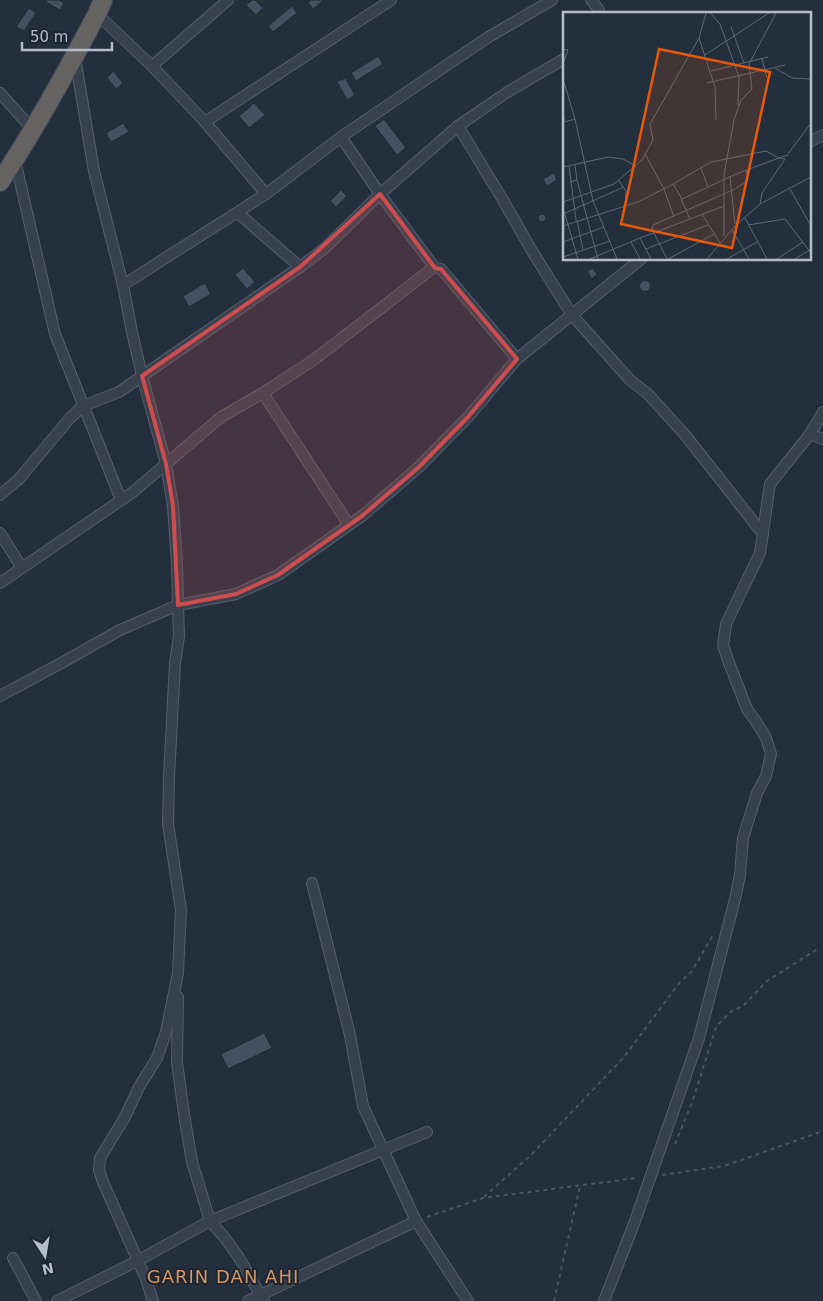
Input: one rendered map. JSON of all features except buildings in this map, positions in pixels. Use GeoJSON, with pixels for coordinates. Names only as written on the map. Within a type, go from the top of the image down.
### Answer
{"type":"FeatureCollection","features":[{"type":"Feature","properties":{"kind":"highway"},"geometry":{"type":"LineString","coordinates":[[0,182],[15,160],[75,56],[100,7]]}},
{"type":"Feature","properties":{"kind":"street"},"geometry":{"type":"LineString","coordinates":[[152,66],[228,0]]}},
{"type":"Feature","properties":{"kind":"street"},"geometry":{"type":"LineString","coordinates":[[205,122],[392,0]]}},
{"type":"Feature","properties":{"kind":"street"},"geometry":{"type":"LineString","coordinates":[[123,285],[266,194],[341,137],[487,38],[552,0]]}},
{"type":"Feature","properties":{"kind":"street"},"geometry":{"type":"LineString","coordinates":[[591,0],[599,12]]}},
{"type":"Feature","properties":{"kind":"street"},"geometry":{"type":"LineString","coordinates":[[100,7],[205,122],[266,194]]}},
{"type":"Feature","properties":{"kind":"street"},"geometry":{"type":"LineString","coordinates":[[75,56],[94,171],[123,285],[142,376],[166,464],[173,506],[179,636],[175,663],[168,824],[181,910],[177,1062],[180,1089],[192,1162],[210,1222],[238,1256],[262,1298]]}},
{"type":"Feature","properties":{"kind":"street"},"geometry":{"type":"LineString","coordinates":[[0,495],[18,478],[70,418],[83,406],[119,392],[300,267],[324,248],[380,194],[458,126],[509,91],[563,61]]}},
{"type":"Feature","properties":{"kind":"street"},"geometry":{"type":"LineString","coordinates":[[0,93],[32,130]]}},
{"type":"Feature","properties":{"kind":"street"},"geometry":{"type":"LineString","coordinates":[[458,126],[572,315],[630,380],[648,394],[686,436],[763,534]]}},
{"type":"Feature","properties":{"kind":"street"},"geometry":{"type":"LineString","coordinates":[[810,142],[823,135]]}},
{"type":"Feature","properties":{"kind":"street"},"geometry":{"type":"LineString","coordinates":[[341,137],[380,194],[435,268],[440,269],[517,358]]}},
{"type":"Feature","properties":{"kind":"street"},"geometry":{"type":"LineString","coordinates":[[15,160],[55,334],[121,500]]}},
{"type":"Feature","properties":{"kind":"street"},"geometry":{"type":"LineString","coordinates":[[238,212],[300,267]]}},
{"type":"Feature","properties":{"kind":"street"},"geometry":{"type":"LineString","coordinates":[[0,696],[120,630],[178,605],[236,594],[278,574],[362,516],[426,460],[468,417],[517,358],[640,260]]}},
{"type":"Feature","properties":{"kind":"street"},"geometry":{"type":"LineString","coordinates":[[0,583],[121,500],[221,418],[312,360],[422,275],[435,268]]}},
{"type":"Feature","properties":{"kind":"street"},"geometry":{"type":"LineString","coordinates":[[263,393],[349,525]]}},
{"type":"Feature","properties":{"kind":"street"},"geometry":{"type":"LineString","coordinates":[[604,1301],[699,1038],[736,898],[743,838],[757,793],[766,776],[771,754],[766,738],[747,709],[723,645],[726,624],[760,553],[770,484],[810,434],[823,412]]}},
{"type":"Feature","properties":{"kind":"street"},"geometry":{"type":"LineString","coordinates":[[810,434],[823,439]]}},
{"type":"Feature","properties":{"kind":"street"},"geometry":{"type":"LineString","coordinates":[[0,533],[22,568]]}},
{"type":"Feature","properties":{"kind":"street"},"geometry":{"type":"LineString","coordinates":[[312,883],[350,1035],[363,1106],[416,1221],[468,1301]]}},
{"type":"Feature","properties":{"kind":"street"},"geometry":{"type":"LineString","coordinates":[[153,1301],[146,1279],[99,1170],[100,1158],[125,1117],[139,1087],[158,1058],[166,1032],[178,973]]}},
{"type":"Feature","properties":{"kind":"street"},"geometry":{"type":"LineString","coordinates":[[57,1301],[210,1222],[427,1132]]}},
{"type":"Feature","properties":{"kind":"street"},"geometry":{"type":"LineString","coordinates":[[248,1301],[262,1298],[416,1221]]}},
{"type":"Feature","properties":{"kind":"street"},"geometry":{"type":"LineString","coordinates":[[13,1258],[36,1301]]}},
{"type":"Feature","properties":{"kind":"path"},"geometry":{"type":"LineString","coordinates":[[483,1198],[532,1154],[624,1057],[680,982],[692,970],[716,930]]}},
{"type":"Feature","properties":{"kind":"path"},"geometry":{"type":"LineString","coordinates":[[672,1150],[693,1100],[716,1027],[730,1014],[744,1005],[768,981],[819,948]]}},
{"type":"Feature","properties":{"kind":"path"},"geometry":{"type":"LineString","coordinates":[[416,1221],[483,1198],[724,1166],[823,1131]]}},
{"type":"Feature","properties":{"kind":"path"},"geometry":{"type":"LineString","coordinates":[[554,1301],[580,1186]]}},
{"type":"Feature","properties":{"kind":"highlighted area"},"geometry":{"type":"Polygon","coordinates":[[[380,194],[435,268],[441,269],[517,359],[468,417],[419,467],[362,516],[278,575],[236,594],[178,605],[173,506],[166,464],[142,376],[300,267],[380,194]]]}},
{"type":"Feature","properties":{"kind":"district","name":"GARIN DAN AHI"},"geometry":{"type":"Point","coordinates":[223,1276]}}]}
